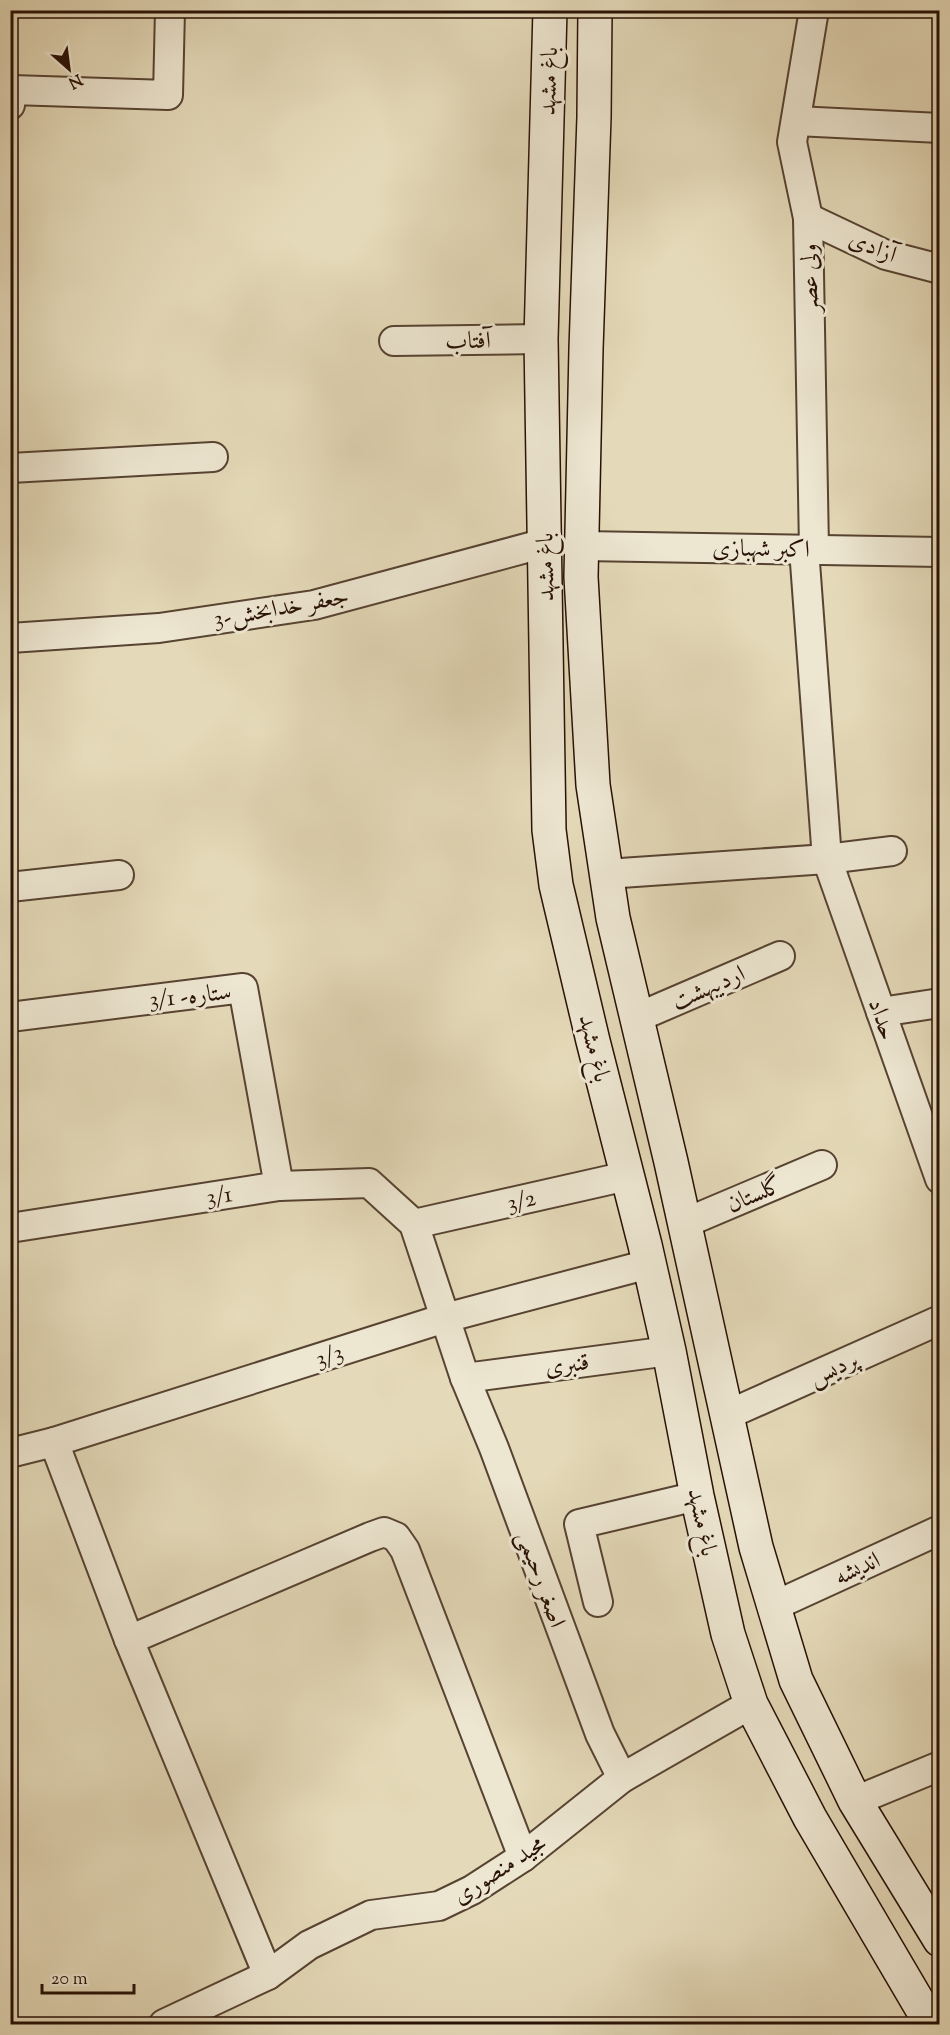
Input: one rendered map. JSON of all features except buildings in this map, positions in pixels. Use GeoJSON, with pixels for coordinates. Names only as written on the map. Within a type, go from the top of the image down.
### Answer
{"type":"FeatureCollection","features":[{"type":"Feature","properties":{"kind":"main road","name":"باغ مشهد"},"geometry":{"type":"LineString","coordinates":[[550,10],[541,339],[549,830],[556,885],[669,1351],[697,1496],[728,1634],[751,1704],[810,1818],[931,2025]]}},
{"type":"Feature","properties":{"kind":"main road","name":"باغ مشهد"},"geometry":{"type":"LineString","coordinates":[[595,10],[581,577],[593,785],[613,918],[685,1223],[756,1547],[796,1680],[855,1801],[939,1940]]}},
{"type":"Feature","properties":{"kind":"main road"},"geometry":{"type":"LineString","coordinates":[[581,990],[594,994],[607,992],[618,985],[625,973]]}},
{"type":"Feature","properties":{"kind":"main road"},"geometry":{"type":"LineString","coordinates":[[603,1079],[609,1065],[621,1057],[636,1057],[648,1065]]}},
{"type":"Feature","properties":{"kind":"street"},"geometry":{"type":"LineString","coordinates":[[11,95],[168,95],[170,10]]}},
{"type":"Feature","properties":{"kind":"street","name":"ولی عصر"},"geometry":{"type":"LineString","coordinates":[[809,549],[808,218],[792,142],[814,10]]}},
{"type":"Feature","properties":{"kind":"street"},"geometry":{"type":"LineString","coordinates":[[796,121],[939,128]]}},
{"type":"Feature","properties":{"kind":"street","name":"آزادی"},"geometry":{"type":"LineString","coordinates":[[808,218],[886,255],[939,269]]}},
{"type":"Feature","properties":{"kind":"street","name":"آفتاب"},"geometry":{"type":"LineString","coordinates":[[394,341],[541,339]]}},
{"type":"Feature","properties":{"kind":"street"},"geometry":{"type":"LineString","coordinates":[[10,468],[213,457]]}},
{"type":"Feature","properties":{"kind":"street","name":"جعفر خدابخش-3"},"geometry":{"type":"LineString","coordinates":[[10,638],[159,628],[315,605],[545,543]]}},
{"type":"Feature","properties":{"kind":"street","name":"اکبر شهبازی"},"geometry":{"type":"LineString","coordinates":[[582,546],[939,552]]}},
{"type":"Feature","properties":{"kind":"street","name":"حداد"},"geometry":{"type":"LineString","coordinates":[[809,549],[827,859],[939,1179]]}},
{"type":"Feature","properties":{"kind":"street"},"geometry":{"type":"LineString","coordinates":[[606,874],[827,859],[892,851]]}},
{"type":"Feature","properties":{"kind":"street"},"geometry":{"type":"LineString","coordinates":[[10,887],[119,875]]}},
{"type":"Feature","properties":{"kind":"street","name":"اردیبهشت"},"geometry":{"type":"LineString","coordinates":[[636,1018],[780,956]]}},
{"type":"Feature","properties":{"kind":"street","name":"ستاره- 3/1"},"geometry":{"type":"LineString","coordinates":[[10,1017],[243,988],[279,1186]]}},
{"type":"Feature","properties":{"kind":"street"},"geometry":{"type":"LineString","coordinates":[[881,1011],[939,1003]]}},
{"type":"Feature","properties":{"kind":"street","name":"گلستان"},"geometry":{"type":"LineString","coordinates":[[685,1223],[822,1165]]}},
{"type":"Feature","properties":{"kind":"street","name":"3/2"},"geometry":{"type":"LineString","coordinates":[[414,1224],[627,1176]]}},
{"type":"Feature","properties":{"kind":"street","name":"3/1"},"geometry":{"type":"LineString","coordinates":[[10,1228],[279,1186],[369,1184],[414,1224]]}},
{"type":"Feature","properties":{"kind":"street","name":"اصغر رحیمی"},"geometry":{"type":"LineString","coordinates":[[414,1224],[465,1378],[494,1448],[600,1734],[622,1778]]}},
{"type":"Feature","properties":{"kind":"street","name":"3/3"},"geometry":{"type":"LineString","coordinates":[[10,1454],[445,1318],[649,1264]]}},
{"type":"Feature","properties":{"kind":"street","name":"پردیس"},"geometry":{"type":"LineString","coordinates":[[728,1415],[939,1320]]}},
{"type":"Feature","properties":{"kind":"street","name":"قنبری"},"geometry":{"type":"LineString","coordinates":[[465,1378],[669,1351]]}},
{"type":"Feature","properties":{"kind":"street"},"geometry":{"type":"LineString","coordinates":[[54,1442],[129,1640],[268,1975]]}},
{"type":"Feature","properties":{"kind":"street"},"geometry":{"type":"LineString","coordinates":[[598,1602],[579,1524],[697,1496]]}},
{"type":"Feature","properties":{"kind":"street","name":"اندیشه"},"geometry":{"type":"LineString","coordinates":[[774,1606],[939,1530]]}},
{"type":"Feature","properties":{"kind":"street"},"geometry":{"type":"LineString","coordinates":[[129,1640],[370,1537],[384,1532],[396,1537],[405,1550],[524,1857]]}},
{"type":"Feature","properties":{"kind":"street","name":"مجید منصوری"},"geometry":{"type":"LineString","coordinates":[[165,2025],[268,1975],[309,1945],[371,1915],[440,1906],[472,1890],[524,1857],[622,1778],[751,1704]]}},
{"type":"Feature","properties":{"kind":"street"},"geometry":{"type":"LineString","coordinates":[[855,1801],[939,1766]]}}]}
